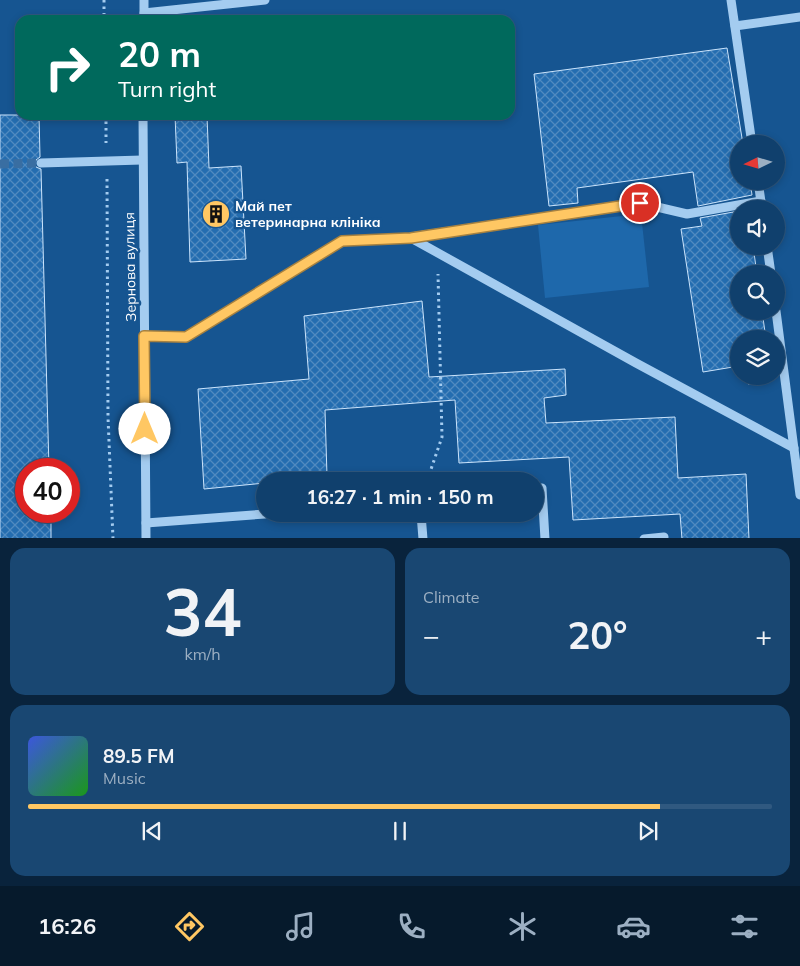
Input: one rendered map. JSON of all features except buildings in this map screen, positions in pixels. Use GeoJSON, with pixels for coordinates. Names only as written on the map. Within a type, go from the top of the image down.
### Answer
{"type":"FeatureCollection","features":[{"type":"Feature","properties":{"kind":"street"},"geometry":{"type":"LineString","coordinates":[[144,0],[144,15]]}},
{"type":"Feature","properties":{"kind":"street"},"geometry":{"type":"LineString","coordinates":[[158,15],[265,0]]}},
{"type":"Feature","properties":{"kind":"street"},"geometry":{"type":"LineString","coordinates":[[731,0],[751,135]]}},
{"type":"Feature","properties":{"kind":"street"},"geometry":{"type":"LineString","coordinates":[[735,26],[800,17]]}},
{"type":"Feature","properties":{"kind":"street","name":"Зернова вулиця"},"geometry":{"type":"LineString","coordinates":[[142,120],[146,538]]}},
{"type":"Feature","properties":{"kind":"street"},"geometry":{"type":"LineString","coordinates":[[40,163],[142,160]]}},
{"type":"Feature","properties":{"kind":"street"},"geometry":{"type":"LineString","coordinates":[[144,336],[186,337],[342,241],[411,238],[640,203],[687,214],[730,209]]}},
{"type":"Feature","properties":{"kind":"street"},"geometry":{"type":"LineString","coordinates":[[411,238],[794,448]]}},
{"type":"Feature","properties":{"kind":"street"},"geometry":{"type":"LineString","coordinates":[[777,320],[800,495]]}},
{"type":"Feature","properties":{"kind":"street"},"geometry":{"type":"LineString","coordinates":[[146,522],[256,515]]}},
{"type":"Feature","properties":{"kind":"street"},"geometry":{"type":"LineString","coordinates":[[544,521],[545,538]]}},
{"type":"Feature","properties":{"kind":"street"},"geometry":{"type":"LineString","coordinates":[[422,522],[424,538]]}},
{"type":"Feature","properties":{"kind":"street"},"geometry":{"type":"LineString","coordinates":[[644,538],[664,537]]}},
{"type":"Feature","properties":{"kind":"path"},"geometry":{"type":"LineString","coordinates":[[104,0],[104,15]]}},
{"type":"Feature","properties":{"kind":"path"},"geometry":{"type":"LineString","coordinates":[[106,120],[108,417],[113,538]]}},
{"type":"Feature","properties":{"kind":"path"},"geometry":{"type":"LineString","coordinates":[[430,472],[442,438],[438,252]]}},
{"type":"Feature","properties":{"kind":"shaded area"},"geometry":{"type":"Polygon","coordinates":[[[641,214],[649,287],[545,298],[538,225],[641,214]]]}},
{"type":"Feature","properties":{"kind":"tunnel"},"geometry":{"type":"LineString","coordinates":[[0,164],[41,163]]}},
{"type":"Feature","properties":{"kind":"place","name":"Май пет ветеринарна клініка"},"geometry":{"type":"Point","coordinates":[216,214]}},
{"type":"Feature","properties":{"kind":"route"},"geometry":{"type":"LineString","coordinates":[[145,429],[144,336],[186,337],[342,241],[411,238],[640,203]]}}]}
